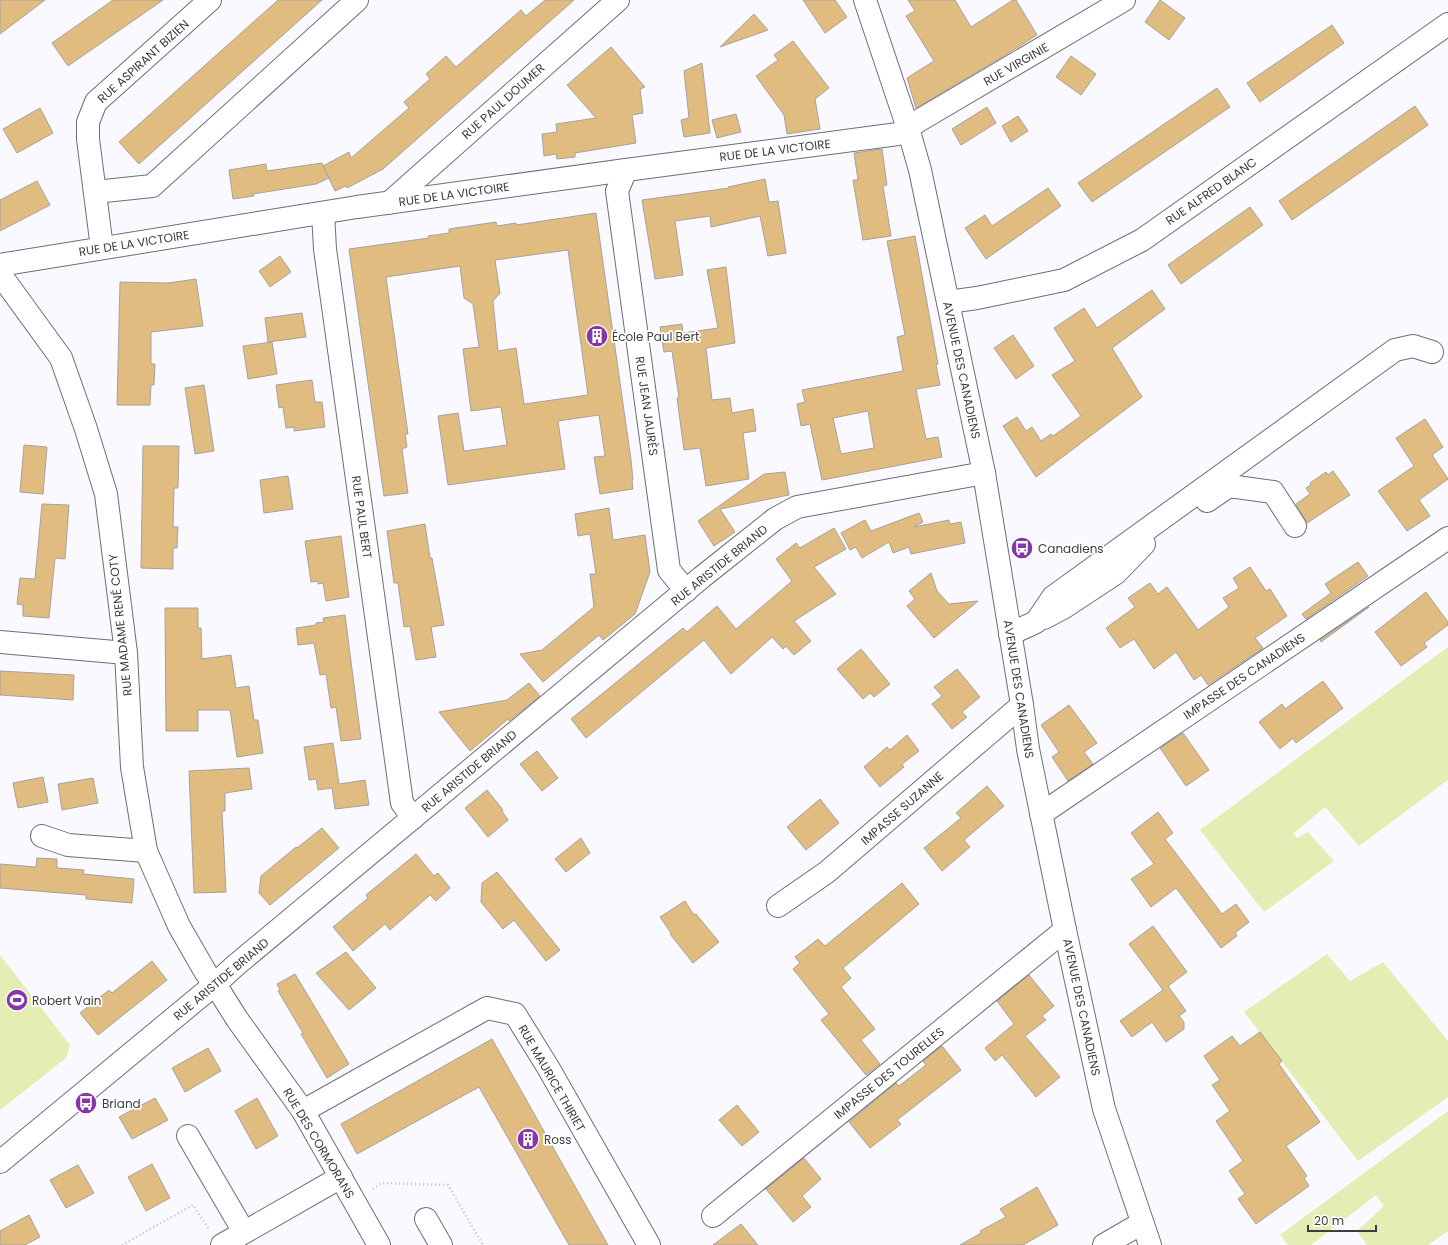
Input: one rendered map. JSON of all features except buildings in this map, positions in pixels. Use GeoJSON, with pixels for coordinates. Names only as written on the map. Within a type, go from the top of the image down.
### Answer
{"type":"FeatureCollection","features":[{"type":"Feature","properties":{"kind":"street","name":"RUE ASPIRANT BIZIEN"},"geometry":{"type":"LineString","coordinates":[[102,248],[88,139],[88,122],[96,102],[210,0]]}},
{"type":"Feature","properties":{"kind":"street"},"geometry":{"type":"LineString","coordinates":[[95,192],[152,186],[357,0]]}},
{"type":"Feature","properties":{"kind":"street","name":"RUE PAUL DOUMER"},"geometry":{"type":"LineString","coordinates":[[389,203],[618,0]]}},
{"type":"Feature","properties":{"kind":"street","name":"AVENUE DES CANADIENS"},"geometry":{"type":"LineString","coordinates":[[865,0],[908,128],[920,170],[984,473],[1028,750],[1040,814],[1104,1109],[1150,1245]]}},
{"type":"Feature","properties":{"kind":"street","name":"RUE VIRGINIE"},"geometry":{"type":"LineString","coordinates":[[908,128],[1124,0]]}},
{"type":"Feature","properties":{"kind":"street","name":"RUE ALFRED BLANC"},"geometry":{"type":"LineString","coordinates":[[948,302],[977,298],[1064,280],[1142,240],[1448,24]]}},
{"type":"Feature","properties":{"kind":"street","name":"RUE DE LA VICTOIRE"},"geometry":{"type":"LineString","coordinates":[[0,265],[389,203],[898,134],[908,128]]}},
{"type":"Feature","properties":{"kind":"street","name":"RUE JEAN JAURÈS"},"geometry":{"type":"LineString","coordinates":[[626,170],[618,191],[669,570],[686,591]]}},
{"type":"Feature","properties":{"kind":"street","name":"RUE PAUL BERT"},"geometry":{"type":"LineString","coordinates":[[323,213],[325,249],[402,803],[413,818]]}},
{"type":"Feature","properties":{"kind":"street","name":"RUE MADAME RENÉ COTY"},"geometry":{"type":"LineString","coordinates":[[0,274],[61,358],[86,429],[106,494],[126,653],[132,768],[146,851],[179,926],[214,985]]}},
{"type":"Feature","properties":{"kind":"street"},"geometry":{"type":"LineString","coordinates":[[1036,622],[1053,597],[1394,350],[1413,346],[1432,352]]}},
{"type":"Feature","properties":{"kind":"street","name":"RUE ARISTIDE BRIAND"},"geometry":{"type":"LineString","coordinates":[[0,1162],[686,591],[775,520],[797,507],[984,473]]}},
{"type":"Feature","properties":{"kind":"street"},"geometry":{"type":"LineString","coordinates":[[1010,634],[1063,608],[1116,573],[1142,545],[1230,486],[1273,492],[1295,526]]}},
{"type":"Feature","properties":{"kind":"street","name":"IMPASSE DES CANADIENS"},"geometry":{"type":"LineString","coordinates":[[1040,814],[1448,538]]}},
{"type":"Feature","properties":{"kind":"street"},"geometry":{"type":"LineString","coordinates":[[0,642],[126,653]]}},
{"type":"Feature","properties":{"kind":"street","name":"IMPASSE SUZANNE"},"geometry":{"type":"LineString","coordinates":[[778,906],[827,872],[1022,706]]}},
{"type":"Feature","properties":{"kind":"street"},"geometry":{"type":"LineString","coordinates":[[42,836],[68,845],[146,851]]}},
{"type":"Feature","properties":{"kind":"street","name":"IMPASSE DES TOURELLES"},"geometry":{"type":"LineString","coordinates":[[713,1216],[1065,930]]}},
{"type":"Feature","properties":{"kind":"street","name":"RUE DES CORMORANS"},"geometry":{"type":"LineString","coordinates":[[214,985],[303,1111],[379,1245]]}},
{"type":"Feature","properties":{"kind":"street","name":"RUE MAURICE THIRIET"},"geometry":{"type":"LineString","coordinates":[[303,1111],[487,1008],[515,1014],[549,1069],[649,1245]]}},
{"type":"Feature","properties":{"kind":"street"},"geometry":{"type":"LineString","coordinates":[[188,1136],[244,1232]]}},
{"type":"Feature","properties":{"kind":"street"},"geometry":{"type":"LineString","coordinates":[[216,1238],[244,1232],[341,1177]]}},
{"type":"Feature","properties":{"kind":"street"},"geometry":{"type":"LineString","coordinates":[[426,1219],[441,1245]]}},
{"type":"Feature","properties":{"kind":"street"},"geometry":{"type":"LineString","coordinates":[[1104,1245],[1142,1223]]}},
{"type":"Feature","properties":{"kind":"path"},"geometry":{"type":"LineString","coordinates":[[122,1245],[193,1205],[216,1238]]}},
{"type":"Feature","properties":{"kind":"green space"},"geometry":{"type":"Polygon","coordinates":[[[1448,647],[1448,780],[1359,846],[1325,807],[1293,834],[1297,838],[1308,832],[1334,861],[1264,912],[1200,830],[1448,647]]]}},
{"type":"Feature","properties":{"kind":"green space"},"geometry":{"type":"Polygon","coordinates":[[[1327,954],[1350,981],[1383,962],[1448,1041],[1448,1097],[1358,1161],[1244,1012],[1327,954]]]}},
{"type":"Feature","properties":{"kind":"green space","name":"Robert Vain"},"geometry":{"type":"Polygon","coordinates":[[[0,955],[70,1045],[66,1058],[0,1110],[0,955]]]}},
{"type":"Feature","properties":{"kind":"green space"},"geometry":{"type":"Polygon","coordinates":[[[1448,1111],[1448,1231],[1428,1245],[1367,1245],[1357,1231],[1384,1206],[1376,1195],[1311,1245],[1288,1245],[1280,1235],[1448,1111]]]}},
{"type":"Feature","properties":{"kind":"place","name":"École Paul Bert"},"geometry":{"type":"Point","coordinates":[597,336]}},
{"type":"Feature","properties":{"kind":"place","name":"Canadiens"},"geometry":{"type":"Point","coordinates":[1022,548]}},
{"type":"Feature","properties":{"kind":"place","name":"Robert Vain"},"geometry":{"type":"Point","coordinates":[17,1000]}},
{"type":"Feature","properties":{"kind":"place","name":"Briand"},"geometry":{"type":"Point","coordinates":[86,1103]}},
{"type":"Feature","properties":{"kind":"place","name":"Ross"},"geometry":{"type":"Point","coordinates":[528,1139]}}]}
